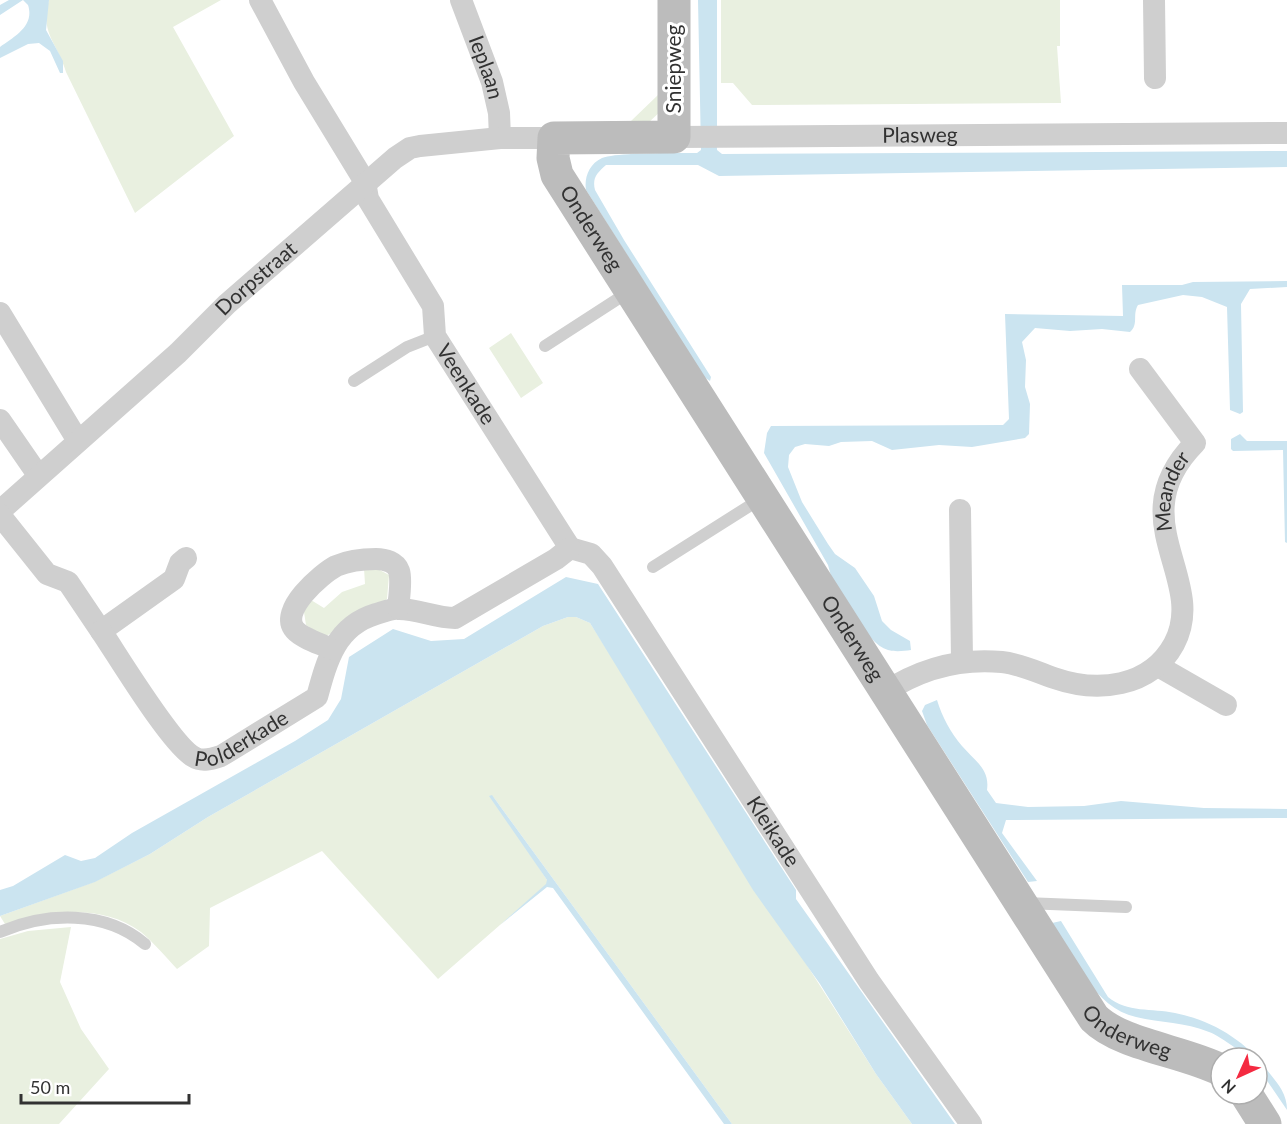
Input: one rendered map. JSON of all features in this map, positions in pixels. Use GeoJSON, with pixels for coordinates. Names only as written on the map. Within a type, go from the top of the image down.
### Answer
{"type":"FeatureCollection","features":[{"type":"Feature","properties":{"kind":"street","name":"Veenkade"},"geometry":{"type":"LineString","coordinates":[[260,0],[304,82],[364,182],[368,199],[433,306],[435,336],[570,548]]}},
{"type":"Feature","properties":{"kind":"street","name":"Ieplaan"},"geometry":{"type":"LineString","coordinates":[[462,0],[492,82],[499,113],[500,138]]}},
{"type":"Feature","properties":{"kind":"street","name":"Sniepweg"},"geometry":{"type":"LineString","coordinates":[[674,0],[698,138]]}},
{"type":"Feature","properties":{"kind":"street"},"geometry":{"type":"LineString","coordinates":[[1154,0],[1155,78]]}},
{"type":"Feature","properties":{"kind":"street","name":"Plasweg"},"geometry":{"type":"LineString","coordinates":[[554,138],[1287,133]]}},
{"type":"Feature","properties":{"kind":"street","name":"Dorpstraat"},"geometry":{"type":"LineString","coordinates":[[0,513],[38,475],[364,182],[410,148],[500,138],[554,138]]}},
{"type":"Feature","properties":{"kind":"street","name":"Onderweg"},"geometry":{"type":"LineString","coordinates":[[554,138],[553,158],[557,175],[1094,1018],[1116,1035],[1199,1058],[1209,1063]]}},
{"type":"Feature","properties":{"kind":"street"},"geometry":{"type":"LineString","coordinates":[[0,314],[78,441]]}},
{"type":"Feature","properties":{"kind":"street","name":"Meander"},"geometry":{"type":"LineString","coordinates":[[885,692],[922,673],[962,661],[1005,662],[1078,685],[1102,686],[1125,683],[1158,666],[1177,638],[1182,619],[1163,517],[1165,495],[1180,459],[1195,443],[1140,369]]}},
{"type":"Feature","properties":{"kind":"street"},"geometry":{"type":"LineString","coordinates":[[0,420],[38,475]]}},
{"type":"Feature","properties":{"kind":"street"},"geometry":{"type":"LineString","coordinates":[[960,510],[962,661]]}},
{"type":"Feature","properties":{"kind":"street","name":"Polderkade"},"geometry":{"type":"LineString","coordinates":[[0,513],[47,574],[68,582],[178,743],[196,759],[220,756],[317,697],[331,649],[348,629],[359,622],[398,608]]}},
{"type":"Feature","properties":{"kind":"street"},"geometry":{"type":"LineString","coordinates":[[331,649],[295,631],[291,622],[292,613],[306,590],[315,580],[336,566],[360,558],[384,559],[394,564],[399,572],[398,608],[441,618],[455,618],[556,559],[570,548]]}},
{"type":"Feature","properties":{"kind":"street","name":"Kleikade"},"geometry":{"type":"LineString","coordinates":[[570,548],[591,554],[602,566],[869,981],[971,1124]]}},
{"type":"Feature","properties":{"kind":"street"},"geometry":{"type":"LineString","coordinates":[[101,631],[174,579],[180,563],[186,558]]}},
{"type":"Feature","properties":{"kind":"street"},"geometry":{"type":"LineString","coordinates":[[1158,666],[1226,705]]}},
{"type":"Feature","properties":{"kind":"street"},"geometry":{"type":"LineString","coordinates":[[1254,1106],[1265,1124]]}},
{"type":"Feature","properties":{"kind":"lane"},"geometry":{"type":"LineString","coordinates":[[545,346],[632,290]]}},
{"type":"Feature","properties":{"kind":"lane"},"geometry":{"type":"LineString","coordinates":[[354,381],[407,347],[435,336]]}},
{"type":"Feature","properties":{"kind":"lane"},"geometry":{"type":"LineString","coordinates":[[653,567],[763,497]]}},
{"type":"Feature","properties":{"kind":"lane"},"geometry":{"type":"LineString","coordinates":[[1020,903],[1126,907]]}},
{"type":"Feature","properties":{"kind":"lane"},"geometry":{"type":"LineString","coordinates":[[0,932],[41,920],[77,917],[120,926],[145,944]]}},
{"type":"Feature","properties":{"kind":"green space"},"geometry":{"type":"Polygon","coordinates":[[[49,0],[221,0],[173,27],[234,136],[135,213],[51,38],[46,21],[49,0]]]}},
{"type":"Feature","properties":{"kind":"green space"},"geometry":{"type":"Polygon","coordinates":[[[721,0],[1060,0],[1060,46],[1057,46],[1061,103],[752,105],[733,83],[721,83],[721,0]]]}},
{"type":"Feature","properties":{"kind":"green space"},"geometry":{"type":"Polygon","coordinates":[[[658,95],[663,109],[647,124],[631,121],[658,95]]]}},
{"type":"Feature","properties":{"kind":"green space"},"geometry":{"type":"Polygon","coordinates":[[[511,333],[543,383],[521,398],[489,348],[511,333]]]}},
{"type":"Feature","properties":{"kind":"green space"},"geometry":{"type":"Polygon","coordinates":[[[364,568],[376,568],[389,575],[387,599],[328,635],[322,635],[306,625],[304,612],[311,600],[324,608],[342,592],[365,584],[364,568]]]}},
{"type":"Feature","properties":{"kind":"green space"},"geometry":{"type":"Polygon","coordinates":[[[568,617],[576,617],[590,623],[876,1074],[912,1124],[732,1124],[492,795],[547,880],[547,884],[438,979],[322,851],[210,908],[209,946],[177,969],[141,932],[109,916],[92,913],[57,913],[5,924],[0,916],[94,882],[150,854],[208,817],[543,626],[568,617]]]}},
{"type":"Feature","properties":{"kind":"green space"},"geometry":{"type":"Polygon","coordinates":[[[71,927],[60,982],[81,1029],[109,1069],[59,1124],[0,1124],[0,939],[28,931],[71,927]]]}},
{"type":"Feature","properties":{"kind":"water"},"geometry":{"type":"Polygon","coordinates":[[[9,0],[23,0],[0,15],[0,5],[9,0]]]}},
{"type":"Feature","properties":{"kind":"water"},"geometry":{"type":"Polygon","coordinates":[[[23,0],[49,0],[46,30],[63,61],[63,73],[60,73],[50,51],[39,43],[28,44],[0,58],[0,47],[22,30],[29,19],[28,5],[23,0]]]}},
{"type":"Feature","properties":{"kind":"water"},"geometry":{"type":"Polygon","coordinates":[[[698,0],[717,0],[717,150],[722,154],[1287,151],[1287,167],[719,176],[698,165],[606,165],[596,176],[595,190],[711,377],[710,381],[704,377],[586,190],[587,176],[591,168],[602,158],[634,154],[697,153],[701,150],[698,0]]]}},
{"type":"Feature","properties":{"kind":"water"},"geometry":{"type":"Polygon","coordinates":[[[1287,281],[1287,287],[1250,289],[1241,304],[1243,412],[1240,414],[1230,410],[1227,307],[1202,297],[1183,295],[1138,305],[1134,326],[1130,332],[1102,329],[1070,331],[1035,328],[1022,342],[1026,360],[1025,387],[1030,404],[1029,434],[1025,438],[972,447],[939,445],[892,450],[872,441],[841,442],[829,446],[805,444],[795,447],[789,455],[788,467],[802,502],[835,554],[855,568],[874,596],[882,621],[891,630],[910,641],[911,650],[888,650],[879,646],[863,629],[831,576],[828,565],[764,453],[767,433],[771,426],[1003,425],[1009,419],[1005,314],[1123,316],[1122,285],[1287,281]]]}},
{"type":"Feature","properties":{"kind":"water"},"geometry":{"type":"Polygon","coordinates":[[[1240,434],[1247,441],[1287,441],[1287,543],[1285,542],[1283,450],[1233,451],[1231,439],[1240,434]]]}},
{"type":"Feature","properties":{"kind":"water"},"geometry":{"type":"Polygon","coordinates":[[[566,577],[598,584],[796,890],[796,899],[955,1124],[912,1124],[876,1074],[820,984],[753,890],[590,623],[576,617],[568,617],[543,626],[208,817],[150,854],[95,882],[0,916],[0,890],[13,886],[65,855],[81,861],[95,858],[132,833],[328,720],[341,699],[349,657],[393,629],[431,641],[464,639],[566,577]]]}},
{"type":"Feature","properties":{"kind":"water"},"geometry":{"type":"Polygon","coordinates":[[[937,700],[954,736],[984,771],[987,790],[996,803],[1028,807],[1084,806],[1121,801],[1204,808],[1287,809],[1287,818],[1006,820],[1002,833],[1037,881],[1028,882],[927,725],[922,711],[925,705],[937,700]]]}},
{"type":"Feature","properties":{"kind":"water"},"geometry":{"type":"Polygon","coordinates":[[[492,795],[732,1124],[724,1124],[553,888],[547,887],[500,925],[546,884],[547,880],[489,796],[492,795]]]}},
{"type":"Feature","properties":{"kind":"water"},"geometry":{"type":"Polygon","coordinates":[[[1061,921],[1108,997],[1115,1002],[1131,1008],[1188,1016],[1214,1026],[1244,1046],[1233,1046],[1209,1032],[1191,1026],[1136,1017],[1121,1012],[1108,1003],[1086,979],[1052,923],[1061,921]]]}},
{"type":"Feature","properties":{"kind":"water"},"geometry":{"type":"Polygon","coordinates":[[[1269,1073],[1281,1088],[1287,1110],[1269,1084],[1269,1073]]]}}]}
